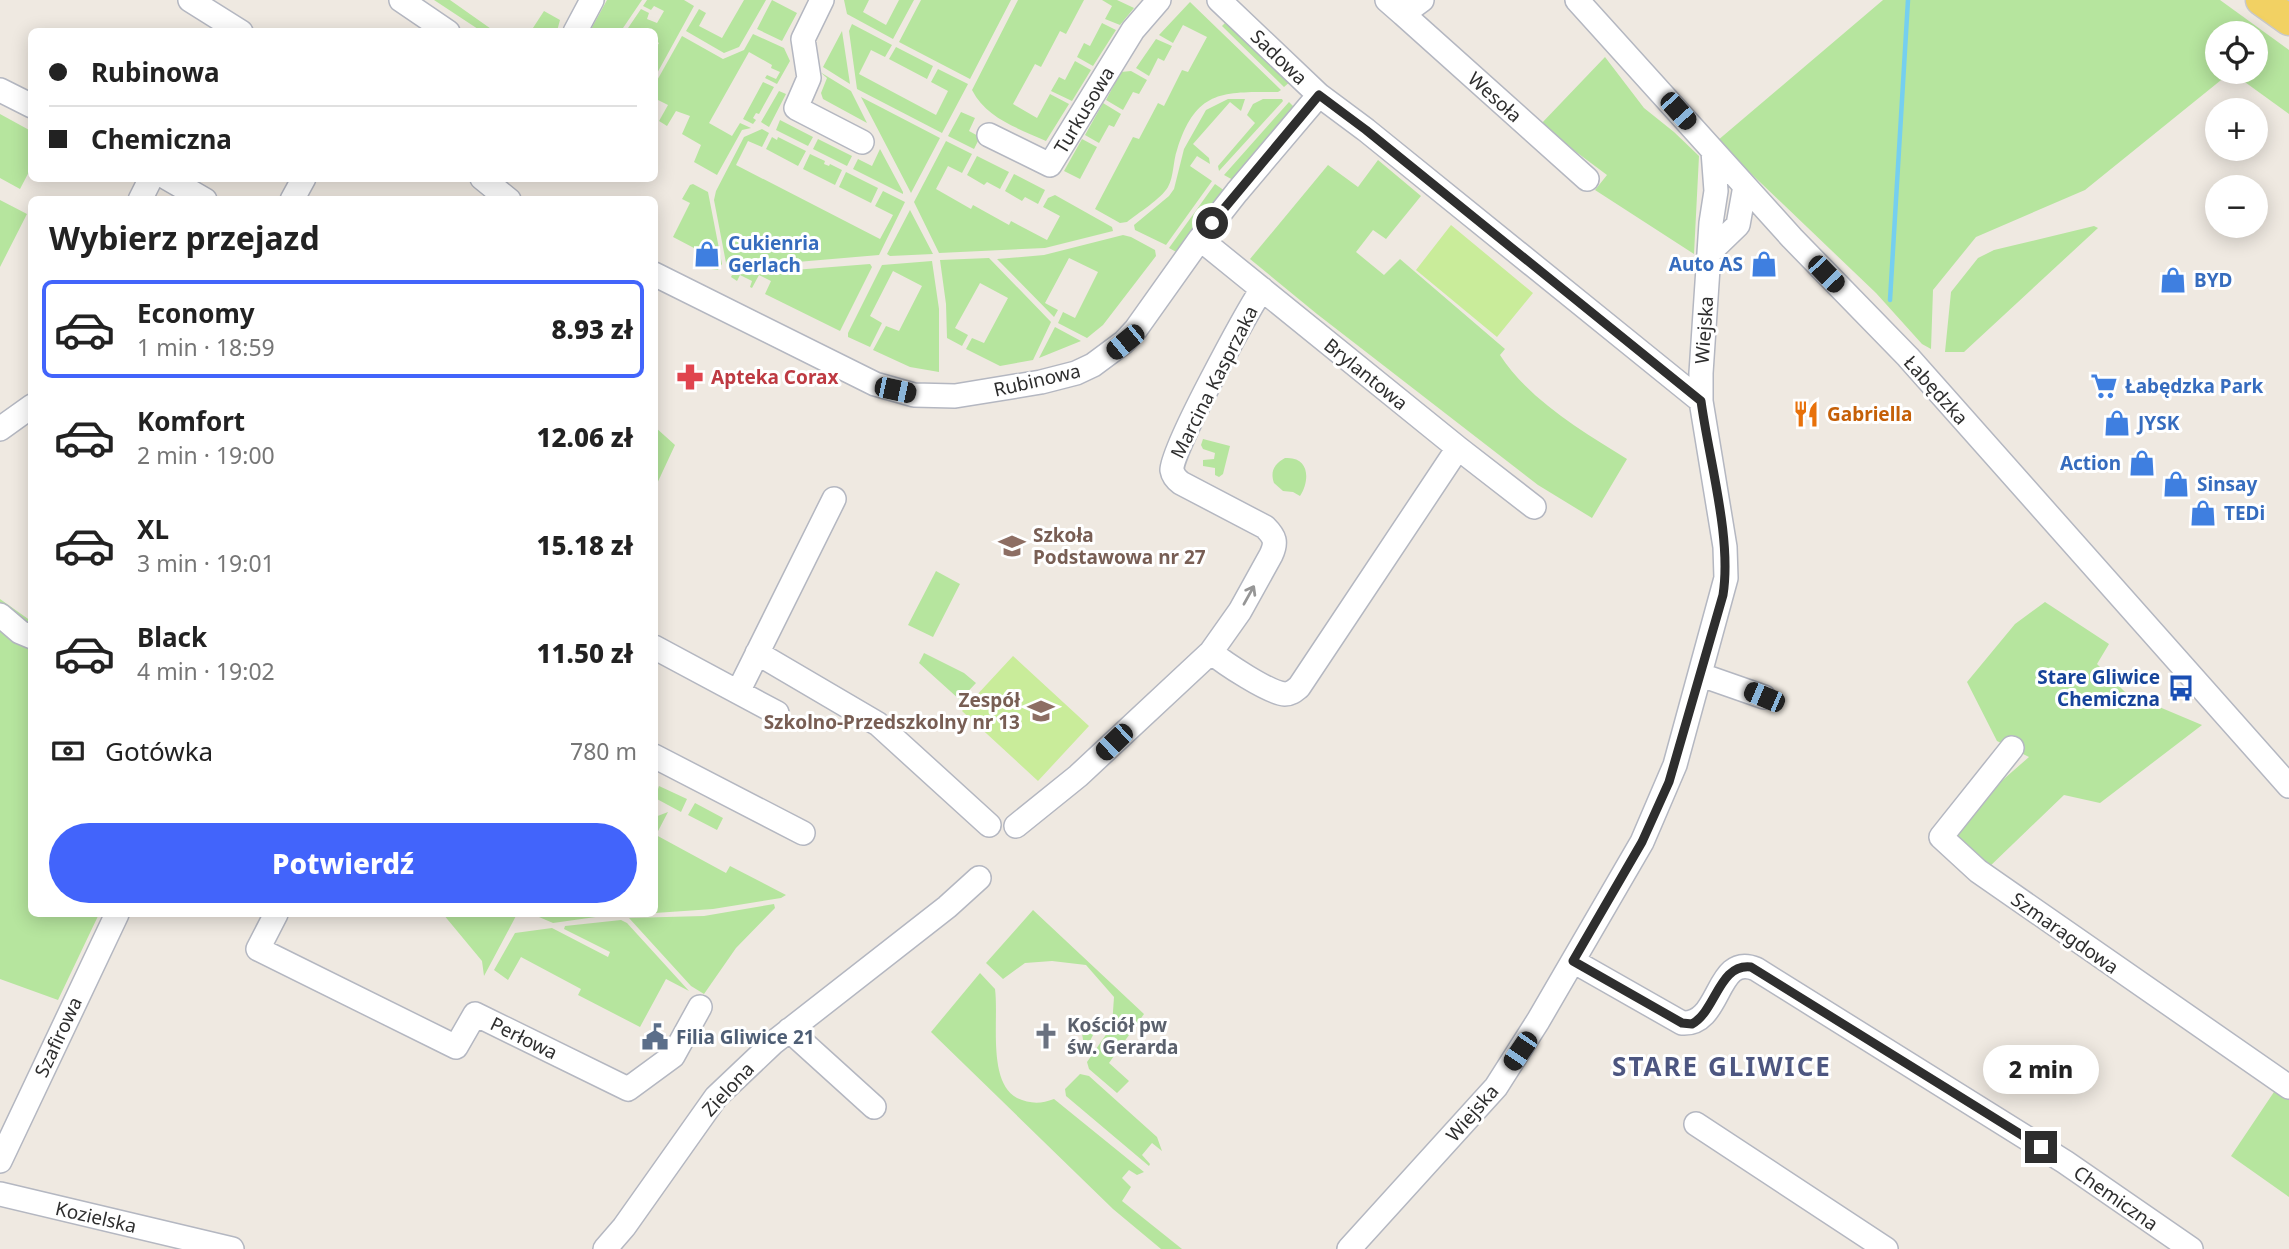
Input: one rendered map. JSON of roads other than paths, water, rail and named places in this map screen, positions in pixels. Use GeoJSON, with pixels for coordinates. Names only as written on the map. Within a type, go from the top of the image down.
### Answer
{"type":"FeatureCollection","features":[{"type":"Feature","properties":{"kind":"main road"},"geometry":{"type":"LineString","coordinates":[[2261,0],[2289,20]]}},
{"type":"Feature","properties":{"kind":"street"},"geometry":{"type":"LineString","coordinates":[[190,0],[235,28]]}},
{"type":"Feature","properties":{"kind":"street"},"geometry":{"type":"LineString","coordinates":[[401,0],[442,28]]}},
{"type":"Feature","properties":{"kind":"street"},"geometry":{"type":"LineString","coordinates":[[577,28],[592,0]]}},
{"type":"Feature","properties":{"kind":"street"},"geometry":{"type":"LineString","coordinates":[[822,0],[803,39],[809,78],[796,108],[862,142]]}},
{"type":"Feature","properties":{"kind":"street","name":"Turkusowa"},"geometry":{"type":"LineString","coordinates":[[989,135],[1050,165],[1133,30],[1159,0]]}},
{"type":"Feature","properties":{"kind":"street","name":"Sadowa"},"geometry":{"type":"LineString","coordinates":[[1219,0],[1319,95],[1701,401]]}},
{"type":"Feature","properties":{"kind":"street","name":"Wesoła"},"geometry":{"type":"LineString","coordinates":[[1395,7],[1422,0]]}},
{"type":"Feature","properties":{"kind":"street","name":"Łabędzka"},"geometry":{"type":"LineString","coordinates":[[1577,0],[1783,229],[1908,357],[2289,786]]}},
{"type":"Feature","properties":{"kind":"street","name":"Wesoła"},"geometry":{"type":"LineString","coordinates":[[1395,7],[1587,179]]}},
{"type":"Feature","properties":{"kind":"street"},"geometry":{"type":"LineString","coordinates":[[0,90],[28,104]]}},
{"type":"Feature","properties":{"kind":"street","name":"Rubinowa"},"geometry":{"type":"LineString","coordinates":[[658,276],[875,384],[914,395],[955,396],[1041,382],[1076,373],[1093,365],[1125,342],[1200,239],[1319,95]]}},
{"type":"Feature","properties":{"kind":"street","name":"Wiejska"},"geometry":{"type":"LineString","coordinates":[[1349,1249],[1496,1087],[1642,842],[1675,765],[1723,595],[1726,563],[1701,401],[1712,213],[1716,191],[1713,151]]}},
{"type":"Feature","properties":{"kind":"street"},"geometry":{"type":"LineString","coordinates":[[1710,252],[1738,225],[1743,184],[1730,181],[1716,191]]}},
{"type":"Feature","properties":{"kind":"street"},"geometry":{"type":"LineString","coordinates":[[145,196],[161,182]]}},
{"type":"Feature","properties":{"kind":"street"},"geometry":{"type":"LineString","coordinates":[[170,182],[197,196]]}},
{"type":"Feature","properties":{"kind":"street"},"geometry":{"type":"LineString","coordinates":[[1738,225],[1769,225],[1783,229]]}},
{"type":"Feature","properties":{"kind":"street","name":"Brylantowa"},"geometry":{"type":"LineString","coordinates":[[1200,239],[1458,449],[1534,507]]}},
{"type":"Feature","properties":{"kind":"street","name":"Marcina Kasprzaka"},"geometry":{"type":"LineString","coordinates":[[1016,826],[1078,776],[1211,652],[1240,611],[1271,555],[1275,540],[1265,527],[1181,483],[1172,470],[1177,451],[1210,384],[1262,289]]}},
{"type":"Feature","properties":{"kind":"street"},"geometry":{"type":"LineString","coordinates":[[0,429],[28,409]]}},
{"type":"Feature","properties":{"kind":"street"},"geometry":{"type":"LineString","coordinates":[[1211,652],[1258,683],[1282,694],[1292,693],[1314,665],[1458,449]]}},
{"type":"Feature","properties":{"kind":"street"},"geometry":{"type":"LineString","coordinates":[[737,692],[834,499]]}},
{"type":"Feature","properties":{"kind":"street"},"geometry":{"type":"LineString","coordinates":[[0,615],[28,635]]}},
{"type":"Feature","properties":{"kind":"street"},"geometry":{"type":"LineString","coordinates":[[658,649],[776,713]]}},
{"type":"Feature","properties":{"kind":"street"},"geometry":{"type":"LineString","coordinates":[[757,653],[878,724],[989,825]]}},
{"type":"Feature","properties":{"kind":"street"},"geometry":{"type":"LineString","coordinates":[[1701,675],[1764,697]]}},
{"type":"Feature","properties":{"kind":"street","name":"Szmaragdowa"},"geometry":{"type":"LineString","coordinates":[[2012,748],[1941,838],[1978,871],[2289,1087]]}},
{"type":"Feature","properties":{"kind":"street"},"geometry":{"type":"LineString","coordinates":[[658,757],[803,833]]}},
{"type":"Feature","properties":{"kind":"street","name":"Zielona"},"geometry":{"type":"LineString","coordinates":[[605,1249],[624,1227],[716,1097],[789,1030],[979,878]]}},
{"type":"Feature","properties":{"kind":"street","name":"Szafirowa"},"geometry":{"type":"LineString","coordinates":[[0,1161],[116,917]]}},
{"type":"Feature","properties":{"kind":"street","name":"Perłowa"},"geometry":{"type":"LineString","coordinates":[[274,917],[258,949],[456,1047],[474,1014],[628,1089],[673,1056],[701,1007]]}},
{"type":"Feature","properties":{"kind":"street","name":"Chemiczna"},"geometry":{"type":"LineString","coordinates":[[1573,961],[1682,1023],[1692,1024],[1708,1011],[1732,971],[1744,966],[1756,969],[2065,1162],[2191,1249]]}},
{"type":"Feature","properties":{"kind":"street"},"geometry":{"type":"LineString","coordinates":[[789,1030],[874,1107]]}},
{"type":"Feature","properties":{"kind":"street"},"geometry":{"type":"LineString","coordinates":[[1696,1124],[1886,1249]]}},
{"type":"Feature","properties":{"kind":"street","name":"Kozielska"},"geometry":{"type":"LineString","coordinates":[[0,1194],[232,1249]]}},
{"type":"Feature","properties":{"kind":"waterway"},"geometry":{"type":"LineString","coordinates":[[1890,300],[1908,0]]}},
{"type":"Feature","properties":{"kind":"place","name":"Cukienria Gerlach"},"geometry":{"type":"Point","coordinates":[707,254]}},
{"type":"Feature","properties":{"kind":"place","name":"Auto AS"},"geometry":{"type":"Point","coordinates":[1764,264]}},
{"type":"Feature","properties":{"kind":"place","name":"BYD"},"geometry":{"type":"Point","coordinates":[2173,280]}},
{"type":"Feature","properties":{"kind":"place","name":"Apteka Corax"},"geometry":{"type":"Point","coordinates":[690,377]}},
{"type":"Feature","properties":{"kind":"place","name":"Łabędzka Park"},"geometry":{"type":"Point","coordinates":[2104,386]}},
{"type":"Feature","properties":{"kind":"place","name":"Gabriella"},"geometry":{"type":"Point","coordinates":[1806,414]}},
{"type":"Feature","properties":{"kind":"place","name":"JYSK"},"geometry":{"type":"Point","coordinates":[2117,423]}},
{"type":"Feature","properties":{"kind":"place","name":"Action"},"geometry":{"type":"Point","coordinates":[2142,463]}},
{"type":"Feature","properties":{"kind":"place","name":"Sinsay"},"geometry":{"type":"Point","coordinates":[2176,484]}},
{"type":"Feature","properties":{"kind":"place","name":"TEDi"},"geometry":{"type":"Point","coordinates":[2203,513]}},
{"type":"Feature","properties":{"kind":"place","name":"Szkoła Podstawowa nr 27"},"geometry":{"type":"Point","coordinates":[1012,546]}},
{"type":"Feature","properties":{"kind":"place","name":"Stare Gliwice Chemiczna"},"geometry":{"type":"Point","coordinates":[2181,688]}},
{"type":"Feature","properties":{"kind":"place","name":"Zespół Szkolno-Przedszkolny nr 13"},"geometry":{"type":"Point","coordinates":[1041,711]}},
{"type":"Feature","properties":{"kind":"place","name":"Kościół pw św. Gerarda"},"geometry":{"type":"Point","coordinates":[1046,1036]}},
{"type":"Feature","properties":{"kind":"place","name":"Filia Gliwice 21"},"geometry":{"type":"Point","coordinates":[655,1037]}},
{"type":"Feature","properties":{"kind":"district","name":"STARE GLIWICE"},"geometry":{"type":"Point","coordinates":[1722,1067]}}]}
